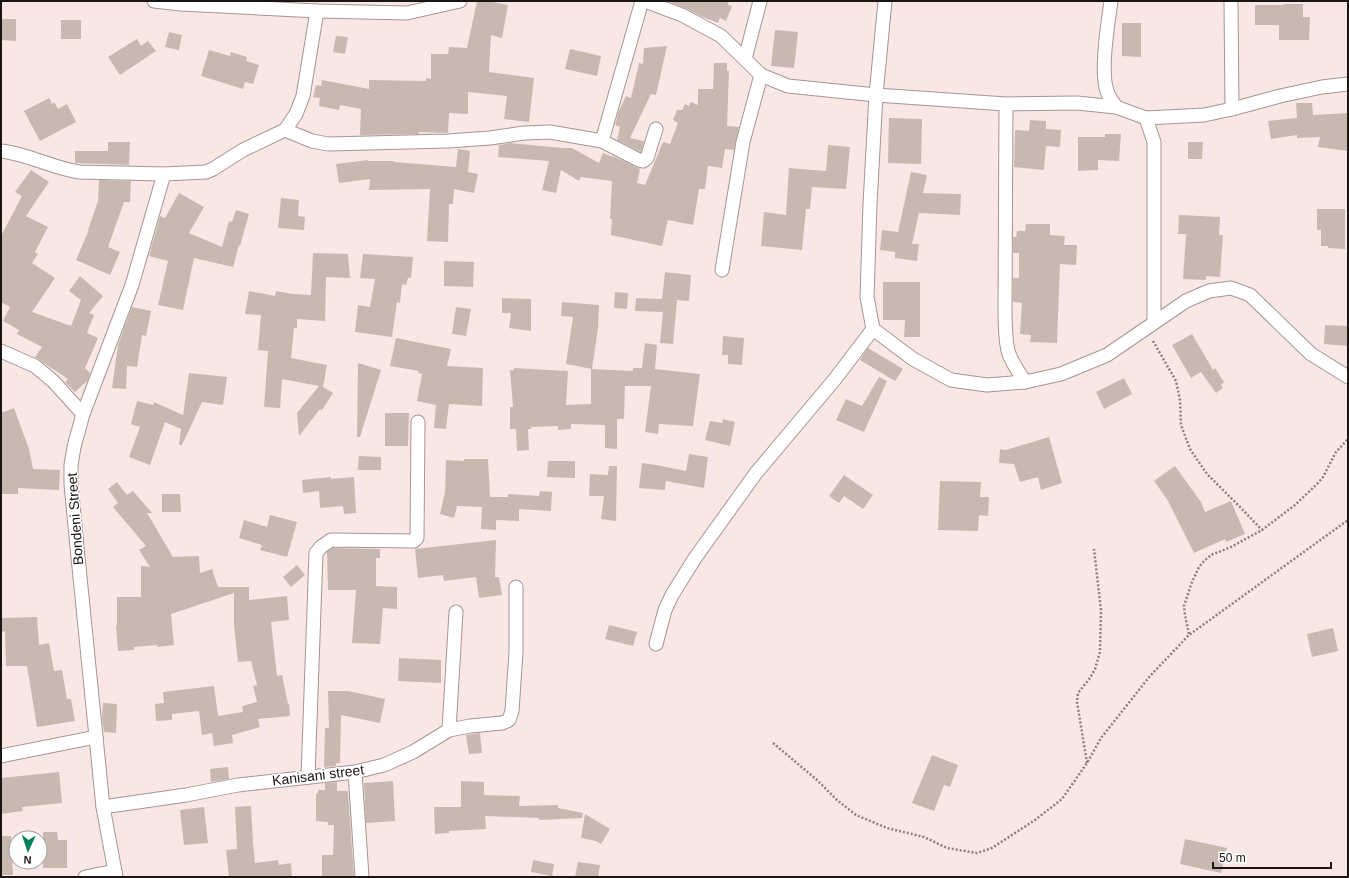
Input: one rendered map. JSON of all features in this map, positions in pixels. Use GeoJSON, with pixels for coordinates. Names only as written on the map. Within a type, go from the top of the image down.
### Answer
{"type":"FeatureCollection","features":[{"type":"Feature","properties":{"kind":"street"},"geometry":{"type":"LineString","coordinates":[[154,1],[181,4],[317,11],[407,13],[460,1]]}},
{"type":"Feature","properties":{"kind":"street"},"geometry":{"type":"LineString","coordinates":[[602,141],[642,1]]}},
{"type":"Feature","properties":{"kind":"street"},"geometry":{"type":"LineString","coordinates":[[645,1],[682,15],[721,36],[761,75],[788,86],[876,95],[1006,104],[1077,104],[1116,107],[1146,118],[1204,114],[1232,109],[1280,96],[1322,87],[1348,84]]}},
{"type":"Feature","properties":{"kind":"street"},"geometry":{"type":"LineString","coordinates":[[745,59],[760,1]]}},
{"type":"Feature","properties":{"kind":"street"},"geometry":{"type":"LineString","coordinates":[[885,1],[876,95],[870,204],[867,297],[873,329],[913,359],[951,380],[987,385],[1025,382],[1061,374],[1107,355],[1149,325],[1192,298],[1209,291],[1231,288],[1250,295],[1311,354],[1348,377]]}},
{"type":"Feature","properties":{"kind":"street"},"geometry":{"type":"LineString","coordinates":[[1111,1],[1105,50],[1104,75],[1107,91],[1116,107]]}},
{"type":"Feature","properties":{"kind":"street"},"geometry":{"type":"LineString","coordinates":[[1231,1],[1232,109]]}},
{"type":"Feature","properties":{"kind":"street"},"geometry":{"type":"LineString","coordinates":[[1,151],[68,170],[164,174],[197,173],[213,169],[243,150],[285,130],[296,114],[303,96],[317,11]]}},
{"type":"Feature","properties":{"kind":"street"},"geometry":{"type":"LineString","coordinates":[[722,270],[743,142],[761,75]]}},
{"type":"Feature","properties":{"kind":"street"},"geometry":{"type":"LineString","coordinates":[[1006,104],[1006,337],[1008,352],[1025,382]]}},
{"type":"Feature","properties":{"kind":"street"},"geometry":{"type":"LineString","coordinates":[[1146,118],[1154,142],[1149,325]]}},
{"type":"Feature","properties":{"kind":"street"},"geometry":{"type":"LineString","coordinates":[[285,130],[312,141],[328,144],[448,141],[490,138],[524,133],[550,132],[602,141],[643,161],[647,158],[656,129]]}},
{"type":"Feature","properties":{"kind":"street","name":"Bondeni Street"},"geometry":{"type":"LineString","coordinates":[[115,874],[104,806],[96,738],[71,484],[71,465],[83,414],[132,285],[164,174]]}},
{"type":"Feature","properties":{"kind":"street"},"geometry":{"type":"LineString","coordinates":[[656,644],[665,610],[672,594],[695,558],[756,473],[830,384],[873,329]]}},
{"type":"Feature","properties":{"kind":"street"},"geometry":{"type":"LineString","coordinates":[[1,351],[35,366],[53,381],[83,414]]}},
{"type":"Feature","properties":{"kind":"street"},"geometry":{"type":"LineString","coordinates":[[308,777],[316,553],[321,547],[331,540],[414,541],[417,538],[418,422]]}},
{"type":"Feature","properties":{"kind":"street","name":"Kanisani street"},"geometry":{"type":"LineString","coordinates":[[104,806],[186,795],[238,785],[355,772],[384,765],[413,752],[449,730],[470,726],[502,724],[509,720],[512,711],[516,652],[516,587]]}},
{"type":"Feature","properties":{"kind":"street"},"geometry":{"type":"LineString","coordinates":[[449,730],[456,612]]}},
{"type":"Feature","properties":{"kind":"street"},"geometry":{"type":"LineString","coordinates":[[1,756],[96,738]]}},
{"type":"Feature","properties":{"kind":"street"},"geometry":{"type":"LineString","coordinates":[[355,772],[362,877]]}},
{"type":"Feature","properties":{"kind":"street"},"geometry":{"type":"LineString","coordinates":[[85,877],[115,874]]}},
{"type":"Feature","properties":{"kind":"path"},"geometry":{"type":"LineString","coordinates":[[1149,325],[1176,381],[1180,400],[1181,425],[1190,449],[1207,474],[1262,530]]}},
{"type":"Feature","properties":{"kind":"path"},"geometry":{"type":"LineString","coordinates":[[1189,635],[1184,606],[1192,582],[1204,560],[1262,530],[1295,505],[1323,477],[1336,452],[1348,439]]}},
{"type":"Feature","properties":{"kind":"path"},"geometry":{"type":"LineString","coordinates":[[773,743],[856,815],[887,828],[924,838],[947,848],[977,853],[992,848],[1035,820],[1062,798],[1087,763],[1101,738],[1150,676],[1189,635],[1348,520]]}},
{"type":"Feature","properties":{"kind":"path"},"geometry":{"type":"LineString","coordinates":[[1087,763],[1077,702],[1078,693],[1095,669],[1100,652],[1101,610],[1094,548]]}},
{"type":"Feature","properties":{"kind":"building"},"geometry":{"type":"Polygon","coordinates":[[[477,1],[488,1],[508,5],[502,38],[491,35],[489,72],[534,78],[529,122],[504,119],[507,96],[468,92],[468,114],[449,113],[448,133],[419,132],[419,134],[360,135],[361,109],[340,105],[339,110],[319,106],[320,98],[313,97],[316,85],[321,86],[322,80],[369,89],[369,80],[426,81],[426,78],[431,79],[431,54],[448,54],[449,47],[467,48],[477,1]]]}},
{"type":"Feature","properties":{"kind":"building"},"geometry":{"type":"Polygon","coordinates":[[[668,1],[729,1],[728,5],[732,6],[726,21],[720,18],[718,23],[668,1]]]}},
{"type":"Feature","properties":{"kind":"building"},"geometry":{"type":"Polygon","coordinates":[[[1303,4],[1303,17],[1310,17],[1309,40],[1279,40],[1279,25],[1255,25],[1255,5],[1303,4]]]}},
{"type":"Feature","properties":{"kind":"building"},"geometry":{"type":"Polygon","coordinates":[[[2,19],[16,19],[16,41],[1,40],[2,19]]]}},
{"type":"Feature","properties":{"kind":"building"},"geometry":{"type":"Polygon","coordinates":[[[61,20],[81,20],[81,39],[61,39],[61,20]]]}},
{"type":"Feature","properties":{"kind":"building"},"geometry":{"type":"Polygon","coordinates":[[[1122,23],[1141,23],[1141,57],[1122,56],[1122,23]]]}},
{"type":"Feature","properties":{"kind":"building"},"geometry":{"type":"Polygon","coordinates":[[[775,30],[798,32],[794,68],[771,66],[775,30]]]}},
{"type":"Feature","properties":{"kind":"building"},"geometry":{"type":"Polygon","coordinates":[[[169,32],[182,35],[179,50],[165,47],[169,32]]]}},
{"type":"Feature","properties":{"kind":"building"},"geometry":{"type":"Polygon","coordinates":[[[336,36],[348,37],[345,54],[333,52],[336,36]]]}},
{"type":"Feature","properties":{"kind":"building"},"geometry":{"type":"Polygon","coordinates":[[[137,39],[141,46],[148,41],[156,51],[120,75],[108,57],[137,39]]]}},
{"type":"Feature","properties":{"kind":"building"},"geometry":{"type":"Polygon","coordinates":[[[667,46],[656,95],[651,94],[630,138],[644,141],[641,152],[617,140],[620,127],[615,125],[618,113],[626,96],[631,98],[639,63],[643,64],[644,48],[667,46]]]}},
{"type":"Feature","properties":{"kind":"building"},"geometry":{"type":"Polygon","coordinates":[[[570,49],[601,56],[597,76],[565,69],[570,49]]]}},
{"type":"Feature","properties":{"kind":"building"},"geometry":{"type":"Polygon","coordinates":[[[209,50],[230,56],[231,52],[247,57],[246,61],[259,65],[253,84],[245,82],[243,89],[201,76],[209,50]]]}},
{"type":"Feature","properties":{"kind":"building"},"geometry":{"type":"Polygon","coordinates":[[[714,63],[727,63],[727,71],[729,71],[727,126],[739,127],[734,150],[725,149],[722,168],[708,166],[705,189],[699,189],[693,225],[668,220],[662,246],[611,235],[612,219],[610,219],[612,181],[581,177],[579,181],[561,170],[556,193],[542,190],[549,161],[498,157],[499,145],[510,143],[572,148],[599,163],[603,153],[613,156],[640,169],[637,183],[645,185],[663,142],[670,144],[678,123],[673,120],[677,110],[682,110],[685,104],[689,106],[691,102],[698,105],[698,89],[713,89],[714,63]]]}},
{"type":"Feature","properties":{"kind":"building"},"geometry":{"type":"Polygon","coordinates":[[[49,98],[52,104],[54,102],[58,109],[67,104],[76,122],[40,141],[24,111],[49,98]]]}},
{"type":"Feature","properties":{"kind":"building"},"geometry":{"type":"Polygon","coordinates":[[[1296,103],[1312,103],[1313,115],[1348,113],[1348,151],[1318,147],[1320,137],[1297,138],[1297,135],[1271,139],[1268,121],[1297,118],[1296,103]]]}},
{"type":"Feature","properties":{"kind":"building"},"geometry":{"type":"Polygon","coordinates":[[[889,118],[922,119],[921,164],[888,163],[889,118]]]}},
{"type":"Feature","properties":{"kind":"building"},"geometry":{"type":"Polygon","coordinates":[[[1030,120],[1046,121],[1046,129],[1061,130],[1060,147],[1046,146],[1044,170],[1014,167],[1015,130],[1029,131],[1030,120]]]}},
{"type":"Feature","properties":{"kind":"building"},"geometry":{"type":"Polygon","coordinates":[[[1105,134],[1121,134],[1119,161],[1098,160],[1098,170],[1078,171],[1078,137],[1105,137],[1105,134]]]}},
{"type":"Feature","properties":{"kind":"building"},"geometry":{"type":"Polygon","coordinates":[[[108,142],[130,142],[129,165],[75,163],[75,151],[108,151],[108,142]]]}},
{"type":"Feature","properties":{"kind":"building"},"geometry":{"type":"Polygon","coordinates":[[[1188,142],[1203,142],[1202,159],[1188,159],[1188,142]]]}},
{"type":"Feature","properties":{"kind":"building"},"geometry":{"type":"Polygon","coordinates":[[[828,145],[850,147],[846,189],[812,187],[810,209],[806,209],[802,250],[761,246],[764,212],[786,215],[789,168],[826,171],[828,145]]]}},
{"type":"Feature","properties":{"kind":"building"},"geometry":{"type":"Polygon","coordinates":[[[458,149],[470,151],[468,172],[478,174],[474,193],[454,189],[453,204],[449,204],[448,242],[427,241],[430,189],[369,190],[370,179],[339,183],[336,164],[368,160],[456,167],[458,149]]]}},
{"type":"Feature","properties":{"kind":"building"},"geometry":{"type":"Polygon","coordinates":[[[31,170],[49,182],[26,216],[48,227],[35,252],[38,254],[32,263],[55,278],[32,312],[71,326],[81,300],[69,291],[80,276],[103,296],[89,313],[94,315],[87,333],[98,338],[85,368],[90,373],[88,380],[75,392],[65,382],[68,379],[35,357],[42,347],[17,334],[19,330],[3,321],[10,307],[1,302],[1,236],[22,196],[15,192],[31,170]]]}},
{"type":"Feature","properties":{"kind":"building"},"geometry":{"type":"Polygon","coordinates":[[[911,172],[927,175],[923,193],[961,194],[960,215],[919,213],[912,244],[919,244],[917,261],[895,258],[895,252],[880,250],[882,230],[898,232],[911,172]]]}},
{"type":"Feature","properties":{"kind":"building"},"geometry":{"type":"Polygon","coordinates":[[[99,180],[131,181],[130,202],[124,202],[108,247],[120,252],[110,275],[76,260],[89,230],[98,201],[99,180]]]}},
{"type":"Feature","properties":{"kind":"building"},"geometry":{"type":"Polygon","coordinates":[[[179,193],[204,207],[189,233],[222,247],[229,221],[232,222],[236,210],[249,214],[233,267],[194,258],[183,310],[158,305],[168,261],[149,256],[160,216],[165,218],[179,193]]]}},
{"type":"Feature","properties":{"kind":"building"},"geometry":{"type":"Polygon","coordinates":[[[281,198],[299,200],[298,216],[305,217],[304,230],[278,228],[281,198]]]}},
{"type":"Feature","properties":{"kind":"building"},"geometry":{"type":"Polygon","coordinates":[[[1317,209],[1345,209],[1345,249],[1321,246],[1321,230],[1317,230],[1317,209]]]}},
{"type":"Feature","properties":{"kind":"building"},"geometry":{"type":"Polygon","coordinates":[[[1179,215],[1220,217],[1219,235],[1223,235],[1220,277],[1206,276],[1206,280],[1183,279],[1186,234],[1178,234],[1179,215]]]}},
{"type":"Feature","properties":{"kind":"building"},"geometry":{"type":"Polygon","coordinates":[[[1026,224],[1050,224],[1050,235],[1065,236],[1064,245],[1077,245],[1076,265],[1060,264],[1057,343],[1030,342],[1031,335],[1020,334],[1022,303],[1013,302],[1013,278],[1019,278],[1019,253],[1013,253],[1013,237],[1016,237],[1017,231],[1025,231],[1026,224]]]}},
{"type":"Feature","properties":{"kind":"building"},"geometry":{"type":"Polygon","coordinates":[[[313,253],[348,254],[350,278],[326,277],[325,321],[297,319],[297,328],[294,328],[291,358],[327,365],[323,387],[333,393],[322,410],[320,409],[299,436],[297,413],[319,386],[282,379],[280,408],[264,407],[268,351],[258,350],[261,315],[245,314],[249,291],[275,296],[276,291],[311,295],[313,253]]]}},
{"type":"Feature","properties":{"kind":"building"},"geometry":{"type":"Polygon","coordinates":[[[363,254],[413,257],[411,278],[408,278],[406,285],[402,284],[400,303],[397,302],[392,337],[355,332],[358,305],[370,307],[375,279],[360,278],[363,254]]]}},
{"type":"Feature","properties":{"kind":"building"},"geometry":{"type":"Polygon","coordinates":[[[444,261],[474,262],[473,287],[444,286],[444,261]]]}},
{"type":"Feature","properties":{"kind":"building"},"geometry":{"type":"Polygon","coordinates":[[[665,272],[691,275],[689,301],[677,300],[673,344],[660,343],[663,312],[635,311],[636,298],[662,299],[665,272]]]}},
{"type":"Feature","properties":{"kind":"building"},"geometry":{"type":"Polygon","coordinates":[[[883,282],[920,282],[920,337],[904,337],[905,320],[883,320],[883,282]]]}},
{"type":"Feature","properties":{"kind":"building"},"geometry":{"type":"Polygon","coordinates":[[[615,292],[628,293],[627,309],[614,308],[615,292]]]}},
{"type":"Feature","properties":{"kind":"building"},"geometry":{"type":"Polygon","coordinates":[[[502,298],[531,299],[531,331],[509,328],[511,313],[502,313],[502,298]]]}},
{"type":"Feature","properties":{"kind":"building"},"geometry":{"type":"Polygon","coordinates":[[[562,302],[599,305],[598,328],[592,369],[566,364],[573,317],[561,316],[562,302]]]}},
{"type":"Feature","properties":{"kind":"building"},"geometry":{"type":"Polygon","coordinates":[[[132,307],[151,311],[146,336],[142,335],[137,367],[127,366],[126,389],[112,388],[118,345],[132,307]]]}},
{"type":"Feature","properties":{"kind":"building"},"geometry":{"type":"Polygon","coordinates":[[[456,307],[471,309],[466,336],[452,334],[456,307]]]}},
{"type":"Feature","properties":{"kind":"building"},"geometry":{"type":"Polygon","coordinates":[[[1325,325],[1348,326],[1348,346],[1324,344],[1325,325]]]}},
{"type":"Feature","properties":{"kind":"building"},"geometry":{"type":"Polygon","coordinates":[[[1192,334],[1213,370],[1215,368],[1224,382],[1221,385],[1223,388],[1216,393],[1201,372],[1191,378],[1172,345],[1192,334]]]}},
{"type":"Feature","properties":{"kind":"building"},"geometry":{"type":"Polygon","coordinates":[[[723,336],[744,338],[742,365],[728,364],[728,355],[722,355],[723,336]]]}},
{"type":"Feature","properties":{"kind":"building"},"geometry":{"type":"Polygon","coordinates":[[[396,338],[451,349],[447,366],[483,368],[482,406],[449,404],[446,429],[434,428],[436,405],[417,401],[422,374],[418,373],[419,371],[390,366],[396,338]]]}},
{"type":"Feature","properties":{"kind":"building"},"geometry":{"type":"Polygon","coordinates":[[[645,343],[657,345],[655,369],[700,374],[693,426],[659,424],[658,434],[645,432],[651,386],[625,386],[624,419],[617,419],[617,449],[605,448],[605,425],[571,424],[571,429],[558,430],[558,426],[531,427],[531,429],[528,429],[529,450],[517,451],[516,429],[510,429],[510,407],[513,407],[510,370],[514,370],[514,368],[568,371],[566,405],[591,404],[591,369],[633,371],[633,368],[642,368],[645,343]]]}},
{"type":"Feature","properties":{"kind":"building"},"geometry":{"type":"Polygon","coordinates":[[[868,348],[903,369],[895,381],[860,360],[868,348]]]}},
{"type":"Feature","properties":{"kind":"building"},"geometry":{"type":"Polygon","coordinates":[[[358,363],[381,370],[360,437],[357,437],[358,363]]]}},
{"type":"Feature","properties":{"kind":"building"},"geometry":{"type":"Polygon","coordinates":[[[189,373],[227,377],[223,405],[202,402],[182,445],[179,445],[181,429],[165,422],[150,465],[129,457],[140,427],[131,424],[137,401],[153,405],[154,402],[183,415],[189,373]]]}},
{"type":"Feature","properties":{"kind":"building"},"geometry":{"type":"Polygon","coordinates":[[[879,377],[887,381],[864,432],[836,420],[846,399],[862,406],[879,377]]]}},
{"type":"Feature","properties":{"kind":"building"},"geometry":{"type":"Polygon","coordinates":[[[1124,378],[1132,394],[1104,409],[1096,392],[1124,378]]]}},
{"type":"Feature","properties":{"kind":"building"},"geometry":{"type":"Polygon","coordinates":[[[14,408],[29,449],[33,469],[60,470],[59,490],[18,488],[18,494],[1,494],[1,413],[14,408]]]}},
{"type":"Feature","properties":{"kind":"building"},"geometry":{"type":"Polygon","coordinates":[[[385,413],[409,413],[408,446],[385,446],[385,413]]]}},
{"type":"Feature","properties":{"kind":"building"},"geometry":{"type":"Polygon","coordinates":[[[723,419],[735,422],[730,446],[705,440],[710,421],[722,423],[723,419]]]}},
{"type":"Feature","properties":{"kind":"building"},"geometry":{"type":"Polygon","coordinates":[[[1049,437],[1062,483],[1041,490],[1038,477],[1020,482],[1014,464],[999,463],[1000,449],[1006,450],[1049,437]]]}},
{"type":"Feature","properties":{"kind":"building"},"geometry":{"type":"Polygon","coordinates":[[[689,454],[708,457],[704,488],[666,481],[665,490],[639,488],[642,463],[686,471],[689,454]]]}},
{"type":"Feature","properties":{"kind":"building"},"geometry":{"type":"Polygon","coordinates":[[[359,456],[381,457],[381,470],[358,470],[359,456]]]}},
{"type":"Feature","properties":{"kind":"building"},"geometry":{"type":"Polygon","coordinates":[[[464,459],[488,459],[490,497],[508,497],[508,494],[539,496],[540,491],[552,492],[551,511],[519,509],[519,521],[496,520],[496,530],[481,529],[482,507],[457,506],[454,518],[440,514],[445,492],[446,460],[464,461],[464,459]]]}},
{"type":"Feature","properties":{"kind":"building"},"geometry":{"type":"Polygon","coordinates":[[[548,461],[575,461],[575,478],[547,477],[548,461]]]}},
{"type":"Feature","properties":{"kind":"building"},"geometry":{"type":"Polygon","coordinates":[[[609,466],[617,466],[616,521],[601,519],[604,496],[589,496],[590,474],[608,475],[609,466]]]}},
{"type":"Feature","properties":{"kind":"building"},"geometry":{"type":"Polygon","coordinates":[[[1175,466],[1201,502],[1205,512],[1231,501],[1245,534],[1226,542],[1225,539],[1194,553],[1167,499],[1154,481],[1175,466]]]}},
{"type":"Feature","properties":{"kind":"building"},"geometry":{"type":"Polygon","coordinates":[[[844,475],[873,495],[863,509],[844,496],[839,503],[829,496],[844,475]]]}},
{"type":"Feature","properties":{"kind":"building"},"geometry":{"type":"Polygon","coordinates":[[[331,477],[331,479],[354,477],[356,513],[344,514],[343,506],[320,508],[319,491],[303,493],[302,480],[331,477]]]}},
{"type":"Feature","properties":{"kind":"building"},"geometry":{"type":"Polygon","coordinates":[[[940,481],[981,482],[980,497],[989,497],[988,516],[979,515],[978,531],[938,530],[940,481]]]}},
{"type":"Feature","properties":{"kind":"building"},"geometry":{"type":"Polygon","coordinates":[[[117,482],[127,495],[133,491],[152,513],[147,513],[173,557],[199,556],[200,573],[212,569],[218,587],[249,587],[249,600],[287,596],[289,620],[271,622],[277,676],[282,675],[289,704],[290,716],[258,719],[260,727],[232,735],[233,743],[214,746],[212,733],[202,735],[199,711],[172,714],[172,720],[156,721],[155,704],[164,703],[163,692],[214,686],[218,716],[243,712],[242,706],[257,702],[253,686],[257,685],[251,661],[238,662],[234,626],[234,593],[171,614],[174,645],[134,647],[134,650],[118,651],[116,625],[117,597],[141,597],[141,566],[150,567],[139,550],[146,546],[113,507],[118,503],[108,489],[117,482]]]}},
{"type":"Feature","properties":{"kind":"building"},"geometry":{"type":"Polygon","coordinates":[[[162,494],[180,494],[181,512],[162,512],[162,494]]]}},
{"type":"Feature","properties":{"kind":"building"},"geometry":{"type":"Polygon","coordinates":[[[270,515],[297,522],[287,557],[260,550],[262,545],[239,538],[244,520],[267,527],[270,515]]]}},
{"type":"Feature","properties":{"kind":"building"},"geometry":{"type":"Polygon","coordinates":[[[496,540],[495,577],[499,577],[502,595],[479,598],[476,577],[444,581],[443,575],[418,578],[415,549],[496,540]]]}},
{"type":"Feature","properties":{"kind":"building"},"geometry":{"type":"Polygon","coordinates":[[[333,548],[380,549],[380,558],[376,558],[376,586],[397,587],[397,609],[383,608],[380,644],[352,643],[356,590],[328,590],[327,552],[333,548]]]}},
{"type":"Feature","properties":{"kind":"building"},"geometry":{"type":"Polygon","coordinates":[[[297,565],[305,575],[291,587],[283,577],[297,565]]]}},
{"type":"Feature","properties":{"kind":"building"},"geometry":{"type":"Polygon","coordinates":[[[37,617],[39,645],[49,643],[54,671],[62,670],[67,699],[71,699],[75,721],[37,727],[27,666],[6,666],[5,631],[1,632],[1,618],[37,617]]]}},
{"type":"Feature","properties":{"kind":"building"},"geometry":{"type":"Polygon","coordinates":[[[609,625],[637,632],[633,646],[605,639],[609,625]]]}},
{"type":"Feature","properties":{"kind":"building"},"geometry":{"type":"Polygon","coordinates":[[[1333,628],[1338,651],[1312,657],[1307,634],[1333,628]]]}},
{"type":"Feature","properties":{"kind":"building"},"geometry":{"type":"Polygon","coordinates":[[[399,658],[441,660],[441,683],[398,681],[399,658]]]}},
{"type":"Feature","properties":{"kind":"building"},"geometry":{"type":"Polygon","coordinates":[[[328,691],[348,691],[385,699],[380,723],[341,715],[340,763],[336,763],[336,766],[324,767],[325,728],[329,728],[328,691]]]}},
{"type":"Feature","properties":{"kind":"building"},"geometry":{"type":"Polygon","coordinates":[[[103,703],[117,704],[116,733],[104,732],[102,718],[103,703]]]}},
{"type":"Feature","properties":{"kind":"building"},"geometry":{"type":"Polygon","coordinates":[[[480,733],[482,753],[469,754],[466,735],[480,733]]]}},
{"type":"Feature","properties":{"kind":"building"},"geometry":{"type":"Polygon","coordinates":[[[932,755],[958,765],[950,787],[944,785],[934,811],[912,803],[932,755]]]}},
{"type":"Feature","properties":{"kind":"building"},"geometry":{"type":"Polygon","coordinates":[[[228,767],[229,779],[211,782],[210,769],[228,767]]]}},
{"type":"Feature","properties":{"kind":"building"},"geometry":{"type":"Polygon","coordinates":[[[59,772],[62,803],[22,807],[23,811],[1,814],[1,778],[59,772]]]}},
{"type":"Feature","properties":{"kind":"building"},"geometry":{"type":"Polygon","coordinates":[[[393,781],[395,821],[366,823],[364,783],[393,781]]]}},
{"type":"Feature","properties":{"kind":"building"},"geometry":{"type":"Polygon","coordinates":[[[461,781],[484,782],[484,795],[520,796],[519,806],[558,805],[558,808],[583,813],[582,818],[539,820],[539,818],[485,816],[486,829],[449,831],[449,833],[435,834],[434,807],[461,807],[461,781]]]}},
{"type":"Feature","properties":{"kind":"building"},"geometry":{"type":"Polygon","coordinates":[[[337,782],[337,791],[348,791],[354,877],[322,877],[322,855],[333,855],[334,825],[328,825],[328,822],[316,821],[316,794],[318,793],[318,790],[325,790],[325,783],[337,782]]]}},
{"type":"Feature","properties":{"kind":"building"},"geometry":{"type":"Polygon","coordinates":[[[251,806],[255,863],[278,860],[279,865],[291,863],[292,877],[229,877],[226,850],[237,849],[235,807],[251,806]]]}},
{"type":"Feature","properties":{"kind":"building"},"geometry":{"type":"Polygon","coordinates":[[[204,807],[208,843],[184,845],[180,810],[204,807]]]}},
{"type":"Feature","properties":{"kind":"building"},"geometry":{"type":"Polygon","coordinates":[[[585,814],[610,829],[601,844],[596,841],[581,838],[585,814]]]}},
{"type":"Feature","properties":{"kind":"building"},"geometry":{"type":"Polygon","coordinates":[[[48,832],[57,832],[58,840],[67,840],[67,868],[48,868],[48,832]]]}},
{"type":"Feature","properties":{"kind":"building"},"geometry":{"type":"Polygon","coordinates":[[[1,836],[8,836],[8,870],[13,870],[13,875],[1,875],[1,836]]]}},
{"type":"Feature","properties":{"kind":"building"},"geometry":{"type":"Polygon","coordinates":[[[1185,839],[1227,848],[1221,873],[1180,864],[1185,839]]]}},
{"type":"Feature","properties":{"kind":"building"},"geometry":{"type":"Polygon","coordinates":[[[533,860],[554,864],[552,876],[531,872],[533,860]]]}},
{"type":"Feature","properties":{"kind":"building"},"geometry":{"type":"Polygon","coordinates":[[[578,862],[600,865],[598,877],[575,877],[578,862]]]}}]}
